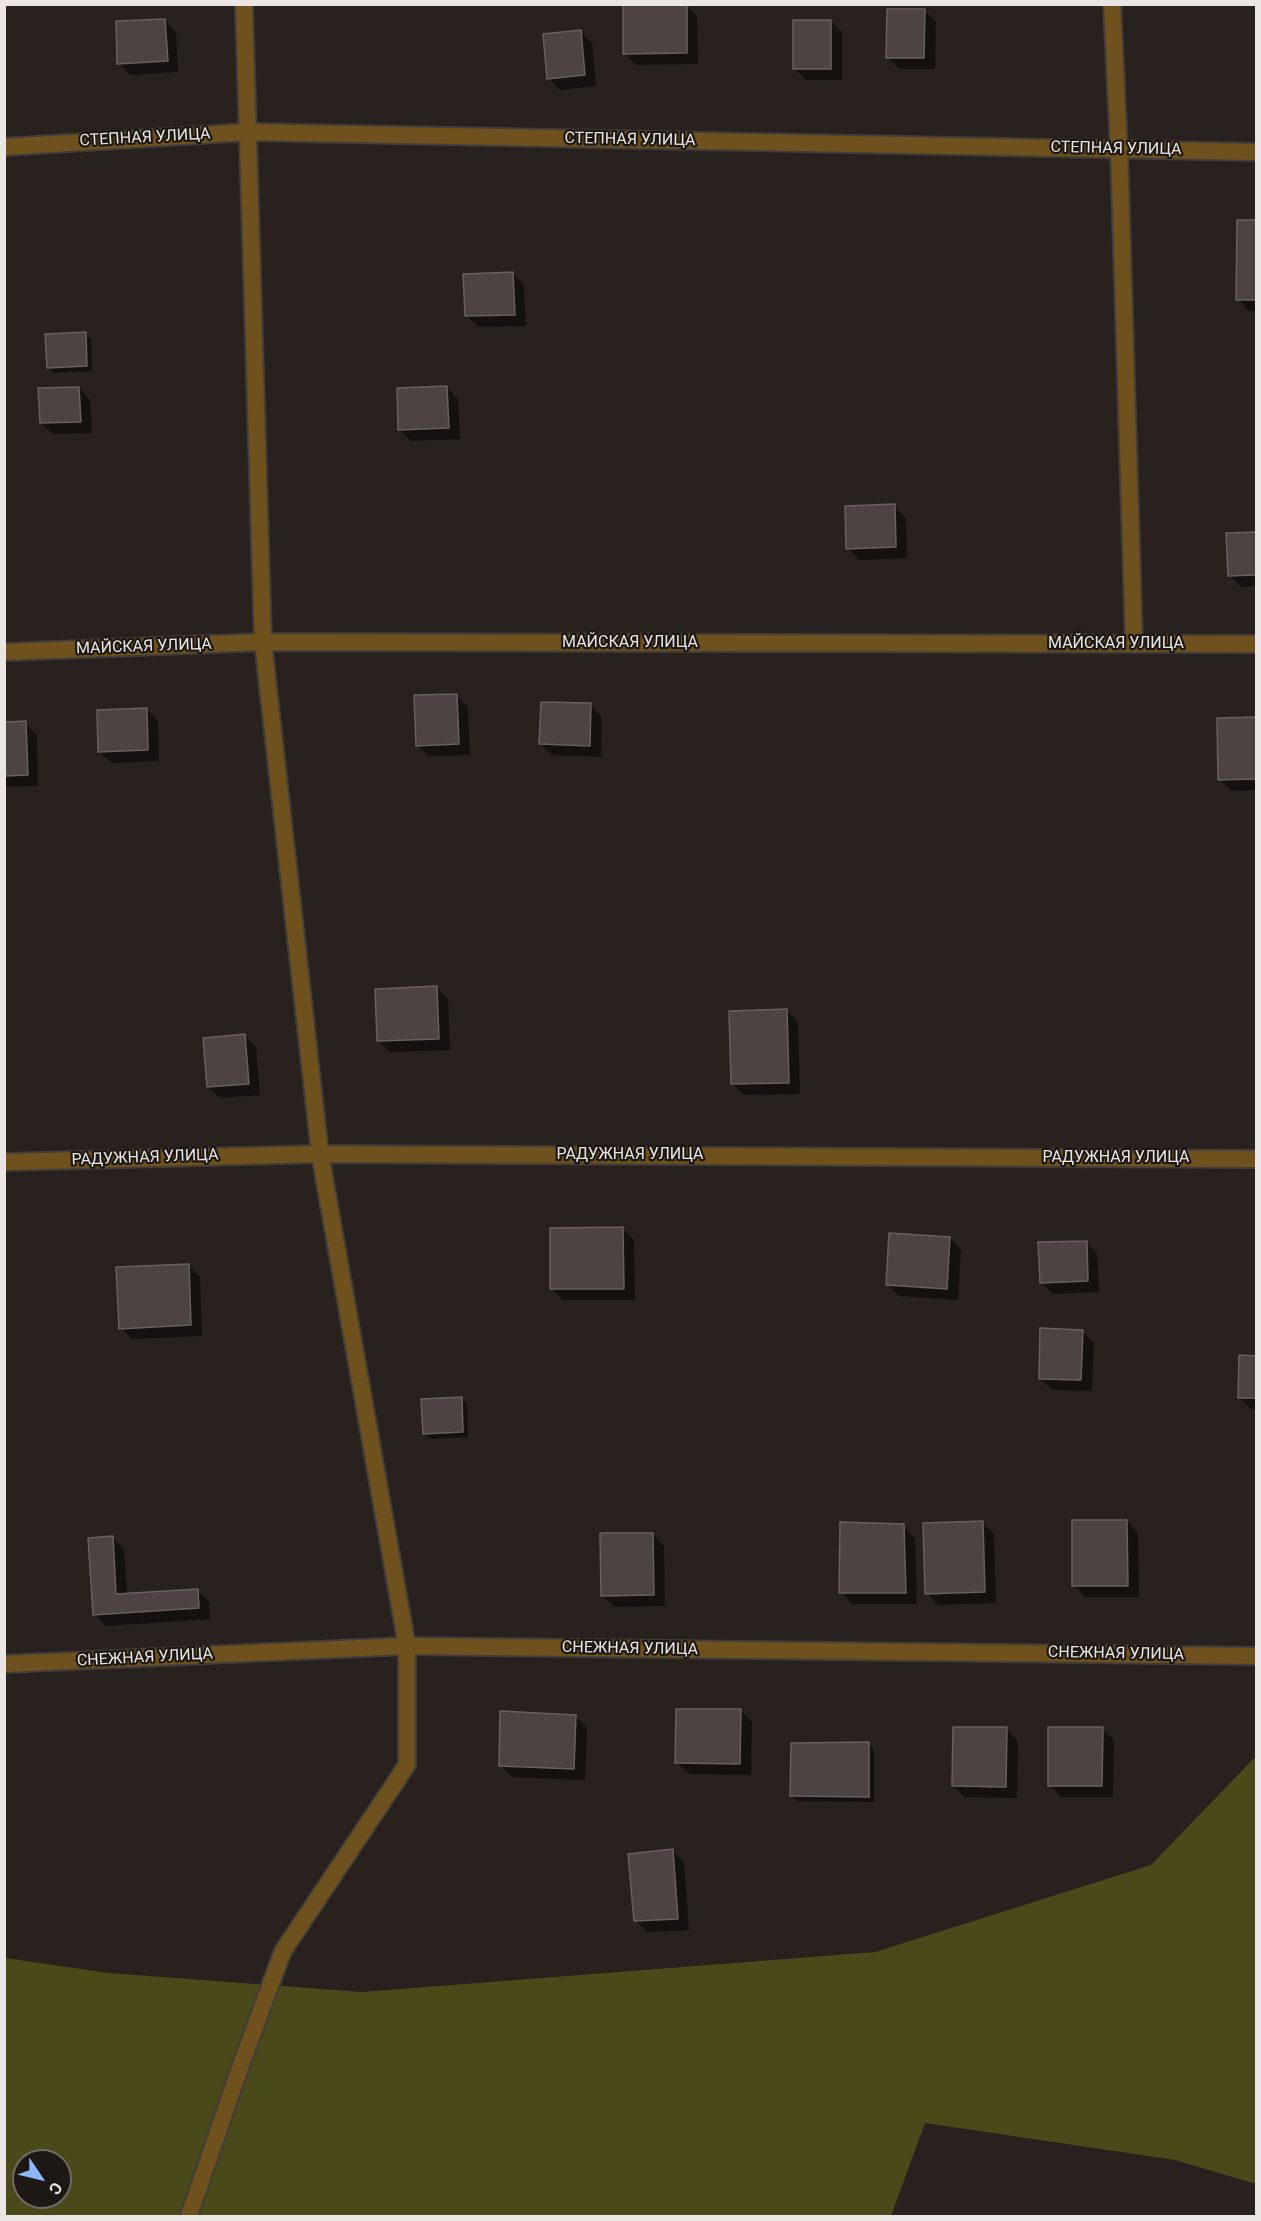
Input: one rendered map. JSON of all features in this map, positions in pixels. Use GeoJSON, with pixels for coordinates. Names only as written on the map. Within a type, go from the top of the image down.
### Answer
{"type":"FeatureCollection","features":[{"type":"Feature","properties":{"kind":"street"},"geometry":{"type":"LineString","coordinates":[[189,2217],[283,1951],[407,1765],[407,1646],[320,1154],[263,642],[244,4]]}},
{"type":"Feature","properties":{"kind":"street"},"geometry":{"type":"LineString","coordinates":[[1112,4],[1119,149],[1134,644]]}},
{"type":"Feature","properties":{"kind":"street","name":"СТЕПНАЯ УЛИЦА"},"geometry":{"type":"LineString","coordinates":[[4,147],[248,132],[1257,152]]}},
{"type":"Feature","properties":{"kind":"street","name":"МАЙСКАЯ УЛИЦА"},"geometry":{"type":"LineString","coordinates":[[4,652],[263,642],[1257,644]]}},
{"type":"Feature","properties":{"kind":"street","name":"РАДУЖНАЯ УЛИЦА"},"geometry":{"type":"LineString","coordinates":[[4,1162],[320,1154],[1257,1159]]}},
{"type":"Feature","properties":{"kind":"street","name":"СНЕЖНАЯ УЛИЦА"},"geometry":{"type":"LineString","coordinates":[[4,1664],[407,1646],[1257,1656]]}},
{"type":"Feature","properties":{"kind":"shaded area"},"geometry":{"type":"Polygon","coordinates":[[[1256,1756],[1256,2184],[1175,2160],[925,2123],[891,2216],[5,2216],[5,1958],[109,1973],[362,1992],[875,1952],[1151,1865],[1256,1756]]]}},
{"type":"Feature","properties":{"kind":"building"},"geometry":{"type":"Polygon","coordinates":[[[623,4],[687,4],[687,53],[623,54],[623,4]]]}},
{"type":"Feature","properties":{"kind":"building"},"geometry":{"type":"Polygon","coordinates":[[[887,9],[925,9],[924,58],[886,58],[887,9]]]}},
{"type":"Feature","properties":{"kind":"building"},"geometry":{"type":"Polygon","coordinates":[[[165,19],[168,61],[117,64],[116,21],[165,19]]]}},
{"type":"Feature","properties":{"kind":"building"},"geometry":{"type":"Polygon","coordinates":[[[793,20],[831,20],[831,69],[793,69],[793,20]]]}},
{"type":"Feature","properties":{"kind":"building"},"geometry":{"type":"Polygon","coordinates":[[[581,30],[585,75],[547,79],[543,34],[581,30]]]}},
{"type":"Feature","properties":{"kind":"building"},"geometry":{"type":"Polygon","coordinates":[[[1237,220],[1256,220],[1256,300],[1236,300],[1237,220]]]}},
{"type":"Feature","properties":{"kind":"building"},"geometry":{"type":"Polygon","coordinates":[[[513,272],[515,315],[465,316],[463,274],[513,272]]]}},
{"type":"Feature","properties":{"kind":"building"},"geometry":{"type":"Polygon","coordinates":[[[86,332],[87,366],[47,368],[45,334],[86,332]]]}},
{"type":"Feature","properties":{"kind":"building"},"geometry":{"type":"Polygon","coordinates":[[[447,386],[449,428],[398,430],[397,388],[447,386]]]}},
{"type":"Feature","properties":{"kind":"building"},"geometry":{"type":"Polygon","coordinates":[[[79,387],[81,422],[40,423],[38,388],[79,387]]]}},
{"type":"Feature","properties":{"kind":"building"},"geometry":{"type":"Polygon","coordinates":[[[895,504],[896,547],[846,549],[845,506],[895,504]]]}},
{"type":"Feature","properties":{"kind":"building"},"geometry":{"type":"Polygon","coordinates":[[[1256,532],[1256,575],[1228,576],[1226,533],[1256,532]]]}},
{"type":"Feature","properties":{"kind":"building"},"geometry":{"type":"Polygon","coordinates":[[[457,694],[459,744],[416,746],[414,695],[457,694]]]}},
{"type":"Feature","properties":{"kind":"building"},"geometry":{"type":"Polygon","coordinates":[[[541,702],[591,703],[590,746],[539,744],[541,702]]]}},
{"type":"Feature","properties":{"kind":"building"},"geometry":{"type":"Polygon","coordinates":[[[147,708],[148,750],[98,752],[97,710],[147,708]]]}},
{"type":"Feature","properties":{"kind":"building"},"geometry":{"type":"Polygon","coordinates":[[[1256,717],[1256,779],[1218,780],[1217,718],[1256,717]]]}},
{"type":"Feature","properties":{"kind":"building"},"geometry":{"type":"Polygon","coordinates":[[[26,721],[28,775],[4,776],[4,722],[26,721]]]}},
{"type":"Feature","properties":{"kind":"building"},"geometry":{"type":"Polygon","coordinates":[[[437,986],[439,1039],[377,1041],[375,989],[437,986]]]}},
{"type":"Feature","properties":{"kind":"building"},"geometry":{"type":"Polygon","coordinates":[[[787,1009],[789,1083],[731,1084],[729,1011],[787,1009]]]}},
{"type":"Feature","properties":{"kind":"building"},"geometry":{"type":"Polygon","coordinates":[[[245,1034],[249,1084],[207,1087],[203,1038],[245,1034]]]}},
{"type":"Feature","properties":{"kind":"building"},"geometry":{"type":"Polygon","coordinates":[[[623,1227],[624,1289],[550,1289],[550,1228],[623,1227]]]}},
{"type":"Feature","properties":{"kind":"building"},"geometry":{"type":"Polygon","coordinates":[[[889,1233],[950,1237],[947,1289],[886,1285],[889,1233]]]}},
{"type":"Feature","properties":{"kind":"building"},"geometry":{"type":"Polygon","coordinates":[[[1087,1241],[1088,1281],[1040,1283],[1038,1242],[1087,1241]]]}},
{"type":"Feature","properties":{"kind":"building"},"geometry":{"type":"Polygon","coordinates":[[[189,1264],[191,1325],[119,1329],[116,1267],[189,1264]]]}},
{"type":"Feature","properties":{"kind":"building"},"geometry":{"type":"Polygon","coordinates":[[[1040,1328],[1083,1330],[1081,1380],[1039,1379],[1040,1328]]]}},
{"type":"Feature","properties":{"kind":"building"},"geometry":{"type":"Polygon","coordinates":[[[1239,1355],[1256,1356],[1256,1398],[1238,1398],[1239,1355]]]}},
{"type":"Feature","properties":{"kind":"building"},"geometry":{"type":"Polygon","coordinates":[[[462,1397],[463,1432],[423,1434],[421,1399],[462,1397]]]}},
{"type":"Feature","properties":{"kind":"building"},"geometry":{"type":"Polygon","coordinates":[[[1072,1520],[1127,1520],[1128,1586],[1072,1586],[1072,1520]]]}},
{"type":"Feature","properties":{"kind":"building"},"geometry":{"type":"Polygon","coordinates":[[[983,1521],[985,1592],[925,1594],[923,1523],[983,1521]]]}},
{"type":"Feature","properties":{"kind":"building"},"geometry":{"type":"Polygon","coordinates":[[[840,1522],[904,1524],[906,1593],[839,1593],[840,1522]]]}},
{"type":"Feature","properties":{"kind":"building"},"geometry":{"type":"Polygon","coordinates":[[[600,1533],[653,1533],[654,1595],[601,1596],[600,1533]]]}},
{"type":"Feature","properties":{"kind":"building"},"geometry":{"type":"Polygon","coordinates":[[[113,1536],[116,1594],[198,1589],[199,1608],[93,1615],[88,1538],[113,1536]]]}},
{"type":"Feature","properties":{"kind":"building"},"geometry":{"type":"Polygon","coordinates":[[[676,1709],[741,1709],[740,1764],[675,1763],[676,1709]]]}},
{"type":"Feature","properties":{"kind":"building"},"geometry":{"type":"Polygon","coordinates":[[[500,1711],[576,1715],[574,1769],[499,1766],[500,1711]]]}},
{"type":"Feature","properties":{"kind":"building"},"geometry":{"type":"Polygon","coordinates":[[[953,1727],[1007,1727],[1006,1787],[952,1786],[953,1727]]]}},
{"type":"Feature","properties":{"kind":"building"},"geometry":{"type":"Polygon","coordinates":[[[1048,1727],[1103,1727],[1102,1786],[1048,1786],[1048,1727]]]}},
{"type":"Feature","properties":{"kind":"building"},"geometry":{"type":"Polygon","coordinates":[[[869,1742],[869,1797],[790,1796],[791,1743],[869,1742]]]}},
{"type":"Feature","properties":{"kind":"building"},"geometry":{"type":"Polygon","coordinates":[[[673,1849],[678,1919],[634,1921],[628,1854],[673,1849]]]}}]}
